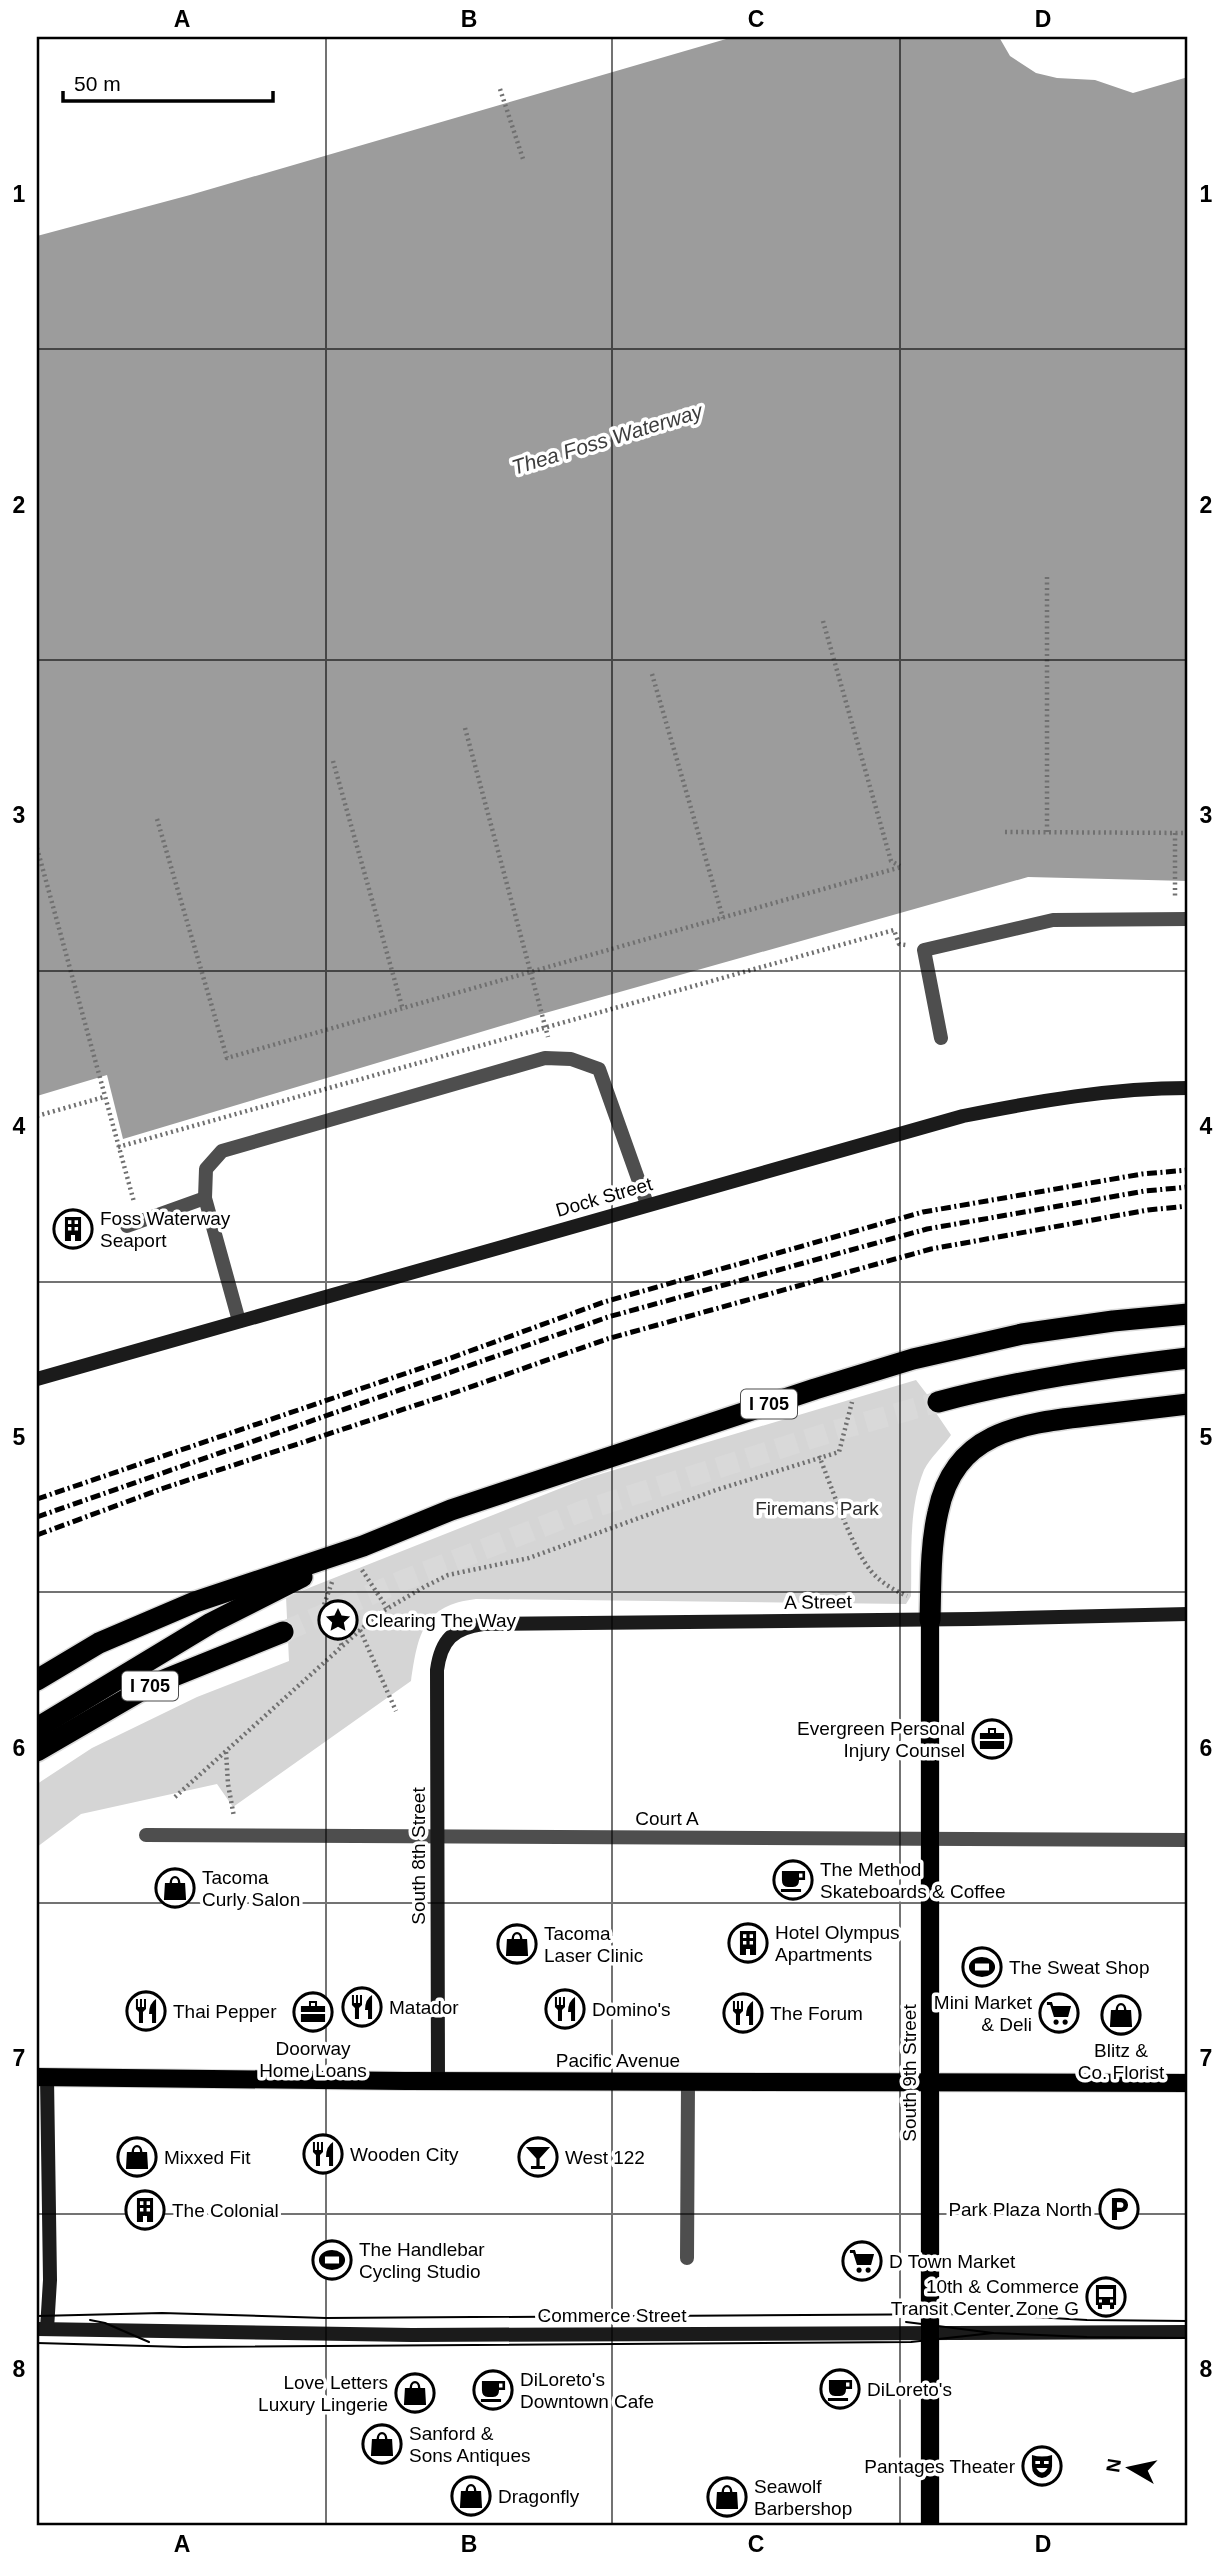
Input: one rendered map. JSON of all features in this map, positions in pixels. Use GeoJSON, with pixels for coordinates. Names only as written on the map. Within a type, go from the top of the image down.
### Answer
{"type":"FeatureCollection","features":[{"type":"Feature","properties":{"kind":"highway","name":"I 705"},"geometry":{"type":"LineString","coordinates":[[363,1546],[452,1510],[913,1359],[1023,1334],[1188,1314]]}},
{"type":"Feature","properties":{"kind":"highway"},"geometry":{"type":"LineString","coordinates":[[938,1402],[1033,1380],[1188,1358]]}},
{"type":"Feature","properties":{"kind":"highway"},"geometry":{"type":"LineString","coordinates":[[930,1620],[933,1543],[938,1512],[945,1489],[957,1466],[972,1450],[990,1437],[1030,1424],[1188,1404]]}},
{"type":"Feature","properties":{"kind":"highway"},"geometry":{"type":"LineString","coordinates":[[37,1680],[122,1632],[221,1593],[363,1546]]}},
{"type":"Feature","properties":{"kind":"highway"},"geometry":{"type":"LineString","coordinates":[[37,1728],[211,1623],[363,1546]]}},
{"type":"Feature","properties":{"kind":"highway","name":"I 705"},"geometry":{"type":"LineString","coordinates":[[82,1724],[149,1686],[283,1632]]}},
{"type":"Feature","properties":{"kind":"highway"},"geometry":{"type":"LineString","coordinates":[[37,1751],[82,1724]]}},
{"type":"Feature","properties":{"kind":"highway"},"geometry":{"type":"LineString","coordinates":[[37,1760],[82,1724]]}},
{"type":"Feature","properties":{"kind":"main road","name":"South 9th Street"},"geometry":{"type":"LineString","coordinates":[[930,1620],[930,2526]]}},
{"type":"Feature","properties":{"kind":"main road","name":"Pacific Avenue"},"geometry":{"type":"LineString","coordinates":[[40,2079],[1188,2083]]}},
{"type":"Feature","properties":{"kind":"street"},"geometry":{"type":"LineString","coordinates":[[941,1038],[924,950],[1053,920],[1182,919]]}},
{"type":"Feature","properties":{"kind":"street"},"geometry":{"type":"LineString","coordinates":[[239,1321],[205,1198],[206,1169],[222,1151],[545,1058],[571,1059],[599,1069],[647,1205]]}},
{"type":"Feature","properties":{"kind":"street","name":"Dock Street"},"geometry":{"type":"LineString","coordinates":[[37,1379],[963,1116],[1054,1098],[1113,1091],[1188,1088]]}},
{"type":"Feature","properties":{"kind":"street"},"geometry":{"type":"LineString","coordinates":[[133,1224],[205,1198]]}},
{"type":"Feature","properties":{"kind":"street","name":"A Street"},"geometry":{"type":"LineString","coordinates":[[452,1635],[460,1629],[483,1624],[930,1620],[1188,1614]]}},
{"type":"Feature","properties":{"kind":"street","name":"South 8th Street"},"geometry":{"type":"LineString","coordinates":[[438,2081],[437,1670],[443,1646],[452,1635]]}},
{"type":"Feature","properties":{"kind":"street","name":"Court A"},"geometry":{"type":"LineString","coordinates":[[146,1835],[1188,1840]]}},
{"type":"Feature","properties":{"kind":"street"},"geometry":{"type":"LineString","coordinates":[[40,2079],[50,2280],[42,2329]]}},
{"type":"Feature","properties":{"kind":"street"},"geometry":{"type":"LineString","coordinates":[[687,2258],[688,2082]]}},
{"type":"Feature","properties":{"kind":"street","name":"Commerce Street"},"geometry":{"type":"LineString","coordinates":[[42,2329],[412,2335],[1188,2332]]}},
{"type":"Feature","properties":{"kind":"path"},"geometry":{"type":"LineString","coordinates":[[500,89],[523,159]]}},
{"type":"Feature","properties":{"kind":"path"},"geometry":{"type":"LineString","coordinates":[[1047,574],[1047,832]]}},
{"type":"Feature","properties":{"kind":"path"},"geometry":{"type":"LineString","coordinates":[[157,819],[227,1058],[901,866],[891,861],[823,621]]}},
{"type":"Feature","properties":{"kind":"path"},"geometry":{"type":"LineString","coordinates":[[652,674],[723,918]]}},
{"type":"Feature","properties":{"kind":"path"},"geometry":{"type":"LineString","coordinates":[[465,728],[554,1058]]}},
{"type":"Feature","properties":{"kind":"path"},"geometry":{"type":"LineString","coordinates":[[332,761],[403,1010]]}},
{"type":"Feature","properties":{"kind":"path"},"geometry":{"type":"LineString","coordinates":[[1005,832],[1188,833]]}},
{"type":"Feature","properties":{"kind":"path"},"geometry":{"type":"LineString","coordinates":[[1175,833],[1182,919]]}},
{"type":"Feature","properties":{"kind":"path"},"geometry":{"type":"LineString","coordinates":[[37,848],[117,1147],[133,1224]]}},
{"type":"Feature","properties":{"kind":"path"},"geometry":{"type":"LineString","coordinates":[[117,1147],[894,930],[899,944],[924,950]]}},
{"type":"Feature","properties":{"kind":"path"},"geometry":{"type":"LineString","coordinates":[[37,1116],[104,1097]]}},
{"type":"Feature","properties":{"kind":"path"},"geometry":{"type":"LineString","coordinates":[[175,1797],[387,1608],[448,1575],[529,1558],[716,1490],[839,1451],[852,1401]]}},
{"type":"Feature","properties":{"kind":"path"},"geometry":{"type":"LineString","coordinates":[[819,1456],[859,1553],[872,1572],[893,1590],[911,1598]]}},
{"type":"Feature","properties":{"kind":"path"},"geometry":{"type":"LineString","coordinates":[[352,1574],[363,1570],[387,1608]]}},
{"type":"Feature","properties":{"kind":"path"},"geometry":{"type":"LineString","coordinates":[[341,1578],[330,1583],[324,1605],[342,1646]]}},
{"type":"Feature","properties":{"kind":"path"},"geometry":{"type":"LineString","coordinates":[[893,1590],[894,1597]]}},
{"type":"Feature","properties":{"kind":"path"},"geometry":{"type":"LineString","coordinates":[[360,1630],[396,1711]]}},
{"type":"Feature","properties":{"kind":"path"},"geometry":{"type":"LineString","coordinates":[[226,1752],[234,1818]]}},
{"type":"Feature","properties":{"kind":"green space","name":"Firemans Park"},"geometry":{"type":"Polygon","coordinates":[[[916,1380],[939,1410],[936,1413],[951,1435],[924,1470],[915,1500],[911,1596],[906,1604],[476,1599],[458,1602],[434,1615],[426,1625],[417,1649],[411,1681],[233,1807],[217,1784],[81,1814],[37,1847],[37,1784],[92,1748],[197,1697],[289,1661],[286,1597],[584,1479],[916,1380]]]}},
{"type":"Feature","properties":{"kind":"water","name":"Thea Foss Waterway"},"geometry":{"type":"Polygon","coordinates":[[[733,37],[999,37],[1010,56],[1036,73],[1057,78],[1095,80],[1133,93],[1188,77],[1188,881],[1028,877],[531,1017],[123,1139],[107,1075],[37,1096],[37,236],[190,195],[733,37]]]}},
{"type":"Feature","properties":{"kind":"tunnel"},"geometry":{"type":"LineString","coordinates":[[283,1632],[404,1580],[585,1510],[834,1431],[938,1402]]}},
{"type":"Feature","properties":{"kind":"tram line"},"geometry":{"type":"LineString","coordinates":[[37,2316],[162,2313],[326,2318],[978,2314],[1087,2320],[1188,2321]]}},
{"type":"Feature","properties":{"kind":"tram line"},"geometry":{"type":"LineString","coordinates":[[90,2320],[105,2323],[149,2342]]}},
{"type":"Feature","properties":{"kind":"tram line"},"geometry":{"type":"LineString","coordinates":[[906,2322],[993,2333],[1188,2338]]}},
{"type":"Feature","properties":{"kind":"tram line"},"geometry":{"type":"LineString","coordinates":[[37,2343],[183,2347],[911,2342],[993,2333]]}},
{"type":"Feature","properties":{"kind":"railway"},"geometry":{"type":"LineString","coordinates":[[37,1499],[448,1359],[604,1302],[923,1212],[1142,1174],[1188,1170]]}},
{"type":"Feature","properties":{"kind":"railway"},"geometry":{"type":"LineString","coordinates":[[37,1517],[608,1317],[927,1229],[1145,1191],[1188,1187]]}},
{"type":"Feature","properties":{"kind":"railway"},"geometry":{"type":"LineString","coordinates":[[37,1535],[164,1488],[459,1391],[607,1339],[931,1249],[1148,1210],[1188,1206]]}},
{"type":"Feature","properties":{"kind":"place","name":"Foss Waterway Seaport"},"geometry":{"type":"Point","coordinates":[73,1229]}},
{"type":"Feature","properties":{"kind":"place","name":"Clearing The Way"},"geometry":{"type":"Point","coordinates":[338,1620]}},
{"type":"Feature","properties":{"kind":"place","name":"Evergreen Personal Injury Counsel"},"geometry":{"type":"Point","coordinates":[992,1739]}},
{"type":"Feature","properties":{"kind":"place","name":"The Method Skateboards & Coffee"},"geometry":{"type":"Point","coordinates":[793,1880]}},
{"type":"Feature","properties":{"kind":"place","name":"Tacoma Curly Salon"},"geometry":{"type":"Point","coordinates":[175,1888]}},
{"type":"Feature","properties":{"kind":"place","name":"Hotel Olympus Apartments"},"geometry":{"type":"Point","coordinates":[748,1943]}},
{"type":"Feature","properties":{"kind":"place","name":"Tacoma Laser Clinic"},"geometry":{"type":"Point","coordinates":[517,1944]}},
{"type":"Feature","properties":{"kind":"place","name":"The Sweat Shop"},"geometry":{"type":"Point","coordinates":[982,1967]}},
{"type":"Feature","properties":{"kind":"place","name":"Matador"},"geometry":{"type":"Point","coordinates":[362,2007]}},
{"type":"Feature","properties":{"kind":"place","name":"Domino's"},"geometry":{"type":"Point","coordinates":[565,2009]}},
{"type":"Feature","properties":{"kind":"place","name":"Thai Pepper"},"geometry":{"type":"Point","coordinates":[146,2011]}},
{"type":"Feature","properties":{"kind":"place","name":"Doorway Home Loans"},"geometry":{"type":"Point","coordinates":[313,2012]}},
{"type":"Feature","properties":{"kind":"place","name":"The Forum"},"geometry":{"type":"Point","coordinates":[743,2013]}},
{"type":"Feature","properties":{"kind":"place","name":"Mini Market & Deli"},"geometry":{"type":"Point","coordinates":[1059,2013]}},
{"type":"Feature","properties":{"kind":"place","name":"Blitz & Co. Florist"},"geometry":{"type":"Point","coordinates":[1121,2015]}},
{"type":"Feature","properties":{"kind":"place","name":"Wooden City"},"geometry":{"type":"Point","coordinates":[323,2154]}},
{"type":"Feature","properties":{"kind":"place","name":"Mixxed Fit"},"geometry":{"type":"Point","coordinates":[137,2157]}},
{"type":"Feature","properties":{"kind":"place","name":"West 122"},"geometry":{"type":"Point","coordinates":[538,2157]}},
{"type":"Feature","properties":{"kind":"place","name":"Park Plaza North"},"geometry":{"type":"Point","coordinates":[1119,2209]}},
{"type":"Feature","properties":{"kind":"place","name":"The Colonial"},"geometry":{"type":"Point","coordinates":[145,2210]}},
{"type":"Feature","properties":{"kind":"place","name":"The Handlebar Cycling Studio"},"geometry":{"type":"Point","coordinates":[332,2260]}},
{"type":"Feature","properties":{"kind":"place","name":"D Town Market"},"geometry":{"type":"Point","coordinates":[862,2261]}},
{"type":"Feature","properties":{"kind":"place","name":"10th & Commerce Transit Center Zone G"},"geometry":{"type":"Point","coordinates":[1106,2297]}},
{"type":"Feature","properties":{"kind":"place","name":"DiLoreto's"},"geometry":{"type":"Point","coordinates":[840,2389]}},
{"type":"Feature","properties":{"kind":"place","name":"DiLoreto's Downtown Cafe"},"geometry":{"type":"Point","coordinates":[493,2390]}},
{"type":"Feature","properties":{"kind":"place","name":"Love Letters Luxury Lingerie"},"geometry":{"type":"Point","coordinates":[415,2393]}},
{"type":"Feature","properties":{"kind":"place","name":"Sanford & Sons Antiques"},"geometry":{"type":"Point","coordinates":[382,2444]}},
{"type":"Feature","properties":{"kind":"place","name":"Pantages Theater"},"geometry":{"type":"Point","coordinates":[1042,2466]}},
{"type":"Feature","properties":{"kind":"place","name":"Dragonfly"},"geometry":{"type":"Point","coordinates":[471,2496]}},
{"type":"Feature","properties":{"kind":"place","name":"Seawolf Barbershop"},"geometry":{"type":"Point","coordinates":[727,2497]}}]}
